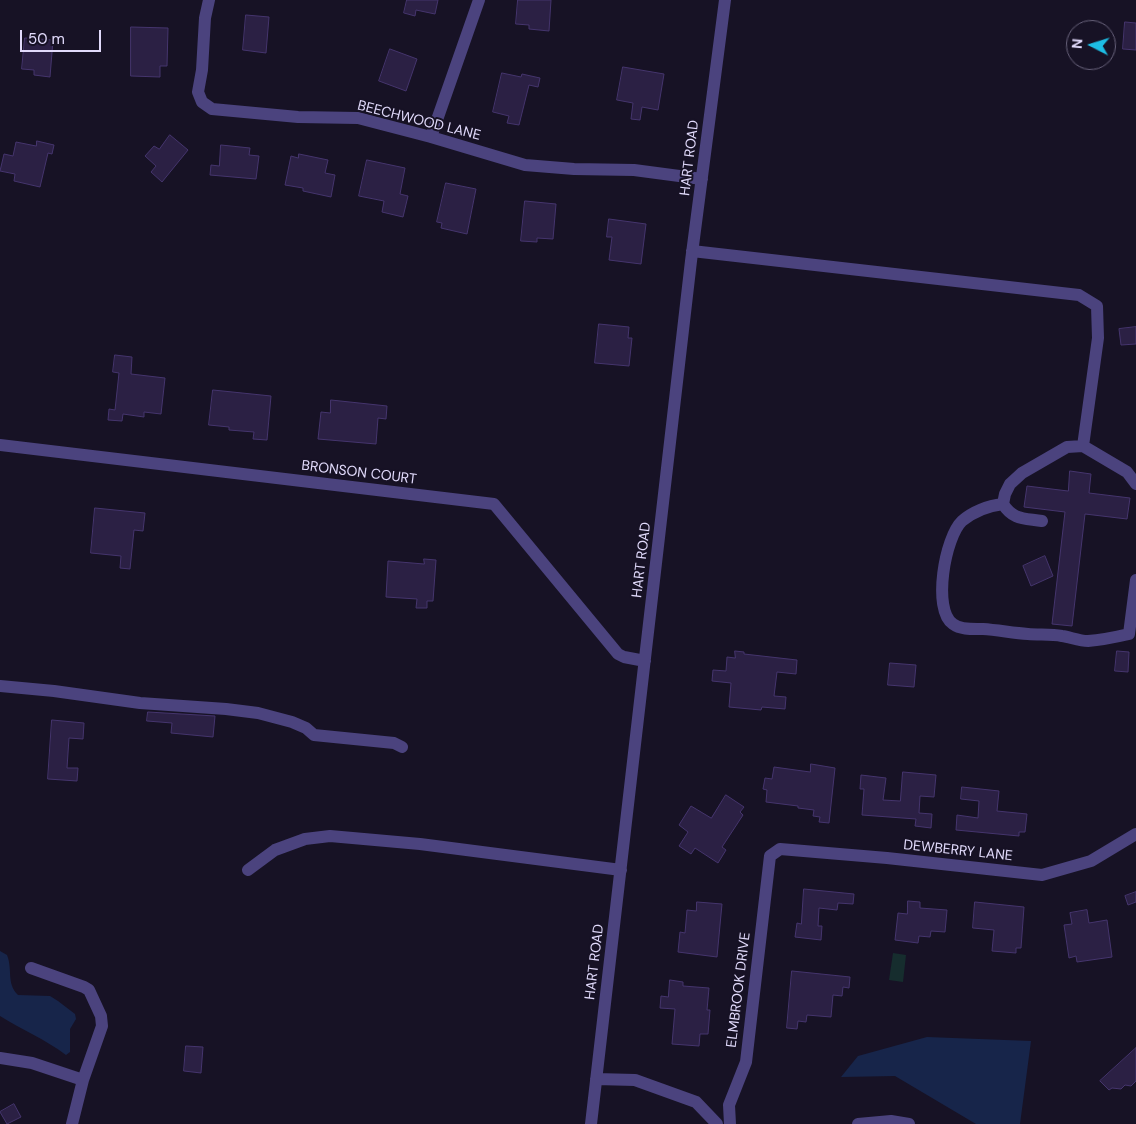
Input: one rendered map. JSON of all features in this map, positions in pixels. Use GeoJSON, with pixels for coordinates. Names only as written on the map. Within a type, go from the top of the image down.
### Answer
{"type":"FeatureCollection","features":[{"type":"Feature","properties":{"kind":"street","name":"BEECHWOOD LANE"},"geometry":{"type":"LineString","coordinates":[[208,0],[202,70],[198,92],[202,102],[212,109],[281,115],[358,118],[525,165],[574,169],[634,170],[702,179]]}},
{"type":"Feature","properties":{"kind":"street"},"geometry":{"type":"LineString","coordinates":[[431,137],[479,0]]}},
{"type":"Feature","properties":{"kind":"street","name":"HART ROAD"},"geometry":{"type":"LineString","coordinates":[[591,1124],[692,251],[725,0]]}},
{"type":"Feature","properties":{"kind":"street"},"geometry":{"type":"LineString","coordinates":[[692,251],[1079,295],[1097,306],[1098,338],[1083,446]]}},
{"type":"Feature","properties":{"kind":"street","name":"BRONSON COURT"},"geometry":{"type":"LineString","coordinates":[[0,445],[494,504],[618,654],[645,661]]}},
{"type":"Feature","properties":{"kind":"street"},"geometry":{"type":"LineString","coordinates":[[1042,521],[1015,516],[1009,513],[1003,504],[1005,494],[1010,484],[1022,473],[1068,447],[1083,446],[1127,472],[1136,484]]}},
{"type":"Feature","properties":{"kind":"street"},"geometry":{"type":"LineString","coordinates":[[1003,504],[978,510],[961,522],[951,537],[942,587],[945,613],[952,624],[962,628],[1061,636],[1086,641],[1129,634],[1136,580]]}},
{"type":"Feature","properties":{"kind":"street"},"geometry":{"type":"LineString","coordinates":[[0,686],[140,703],[258,713],[292,722],[306,728],[314,735],[394,743],[402,747]]}},
{"type":"Feature","properties":{"kind":"street","name":"DEWBERRY LANE"},"geometry":{"type":"LineString","coordinates":[[770,856],[780,849],[887,858],[1042,875],[1091,861],[1136,834]]}},
{"type":"Feature","properties":{"kind":"street"},"geometry":{"type":"LineString","coordinates":[[248,870],[275,850],[305,839],[330,836],[420,844],[621,870]]}},
{"type":"Feature","properties":{"kind":"street","name":"ELMBROOK DRIVE"},"geometry":{"type":"LineString","coordinates":[[730,1124],[729,1105],[746,1062],[770,856]]}},
{"type":"Feature","properties":{"kind":"street"},"geometry":{"type":"LineString","coordinates":[[30,968],[89,990],[102,1016],[102,1026],[83,1080],[72,1124]]}},
{"type":"Feature","properties":{"kind":"street"},"geometry":{"type":"LineString","coordinates":[[0,1058],[32,1063],[83,1080]]}},
{"type":"Feature","properties":{"kind":"street"},"geometry":{"type":"LineString","coordinates":[[596,1078],[635,1080],[696,1102],[717,1124]]}},
{"type":"Feature","properties":{"kind":"street"},"geometry":{"type":"LineString","coordinates":[[858,1124],[891,1121],[909,1124]]}},
{"type":"Feature","properties":{"kind":"green space"},"geometry":{"type":"Polygon","coordinates":[[[893,953],[906,955],[903,982],[889,980],[893,953]]]}},
{"type":"Feature","properties":{"kind":"water"},"geometry":{"type":"Polygon","coordinates":[[[0,951],[7,955],[12,986],[18,995],[50,996],[75,1014],[76,1019],[70,1029],[70,1052],[66,1055],[0,1016],[0,951]]]}},
{"type":"Feature","properties":{"kind":"water"},"geometry":{"type":"Polygon","coordinates":[[[927,1037],[1031,1041],[1020,1124],[976,1124],[895,1076],[841,1077],[858,1056],[927,1037]]]}},
{"type":"Feature","properties":{"kind":"building"},"geometry":{"type":"Polygon","coordinates":[[[407,0],[438,0],[435,14],[416,10],[415,16],[404,13],[407,0]]]}},
{"type":"Feature","properties":{"kind":"building"},"geometry":{"type":"Polygon","coordinates":[[[518,0],[551,0],[549,31],[529,29],[529,25],[516,24],[518,0]]]}},
{"type":"Feature","properties":{"kind":"building"},"geometry":{"type":"Polygon","coordinates":[[[246,15],[269,17],[266,53],[243,50],[246,15]]]}},
{"type":"Feature","properties":{"kind":"building"},"geometry":{"type":"Polygon","coordinates":[[[1125,22],[1136,23],[1136,50],[1123,49],[1125,22]]]}},
{"type":"Feature","properties":{"kind":"building"},"geometry":{"type":"Polygon","coordinates":[[[131,27],[168,28],[167,66],[160,66],[160,77],[131,76],[131,27]]]}},
{"type":"Feature","properties":{"kind":"building"},"geometry":{"type":"Polygon","coordinates":[[[25,38],[53,40],[50,77],[34,75],[34,70],[22,69],[25,38]]]}},
{"type":"Feature","properties":{"kind":"building"},"geometry":{"type":"Polygon","coordinates":[[[390,49],[417,59],[406,91],[379,81],[390,49]]]}},
{"type":"Feature","properties":{"kind":"building"},"geometry":{"type":"Polygon","coordinates":[[[623,67],[664,74],[658,110],[642,107],[640,120],[631,119],[633,103],[617,100],[623,67]]]}},
{"type":"Feature","properties":{"kind":"building"},"geometry":{"type":"Polygon","coordinates":[[[502,73],[521,77],[522,74],[540,78],[538,87],[529,85],[519,125],[507,123],[509,116],[493,112],[502,73]]]}},
{"type":"Feature","properties":{"kind":"building"},"geometry":{"type":"Polygon","coordinates":[[[170,135],[188,150],[162,182],[151,172],[156,166],[145,156],[154,146],[159,149],[170,135]]]}},
{"type":"Feature","properties":{"kind":"building"},"geometry":{"type":"Polygon","coordinates":[[[37,141],[54,145],[52,154],[48,153],[40,187],[14,181],[15,174],[0,171],[4,154],[13,156],[16,142],[36,146],[37,141]]]}},
{"type":"Feature","properties":{"kind":"building"},"geometry":{"type":"Polygon","coordinates":[[[221,145],[250,148],[249,155],[259,156],[256,179],[210,175],[211,165],[219,166],[221,145]]]}},
{"type":"Feature","properties":{"kind":"building"},"geometry":{"type":"Polygon","coordinates":[[[299,154],[328,160],[325,173],[335,175],[331,197],[303,191],[303,188],[285,185],[291,156],[298,158],[299,154]]]}},
{"type":"Feature","properties":{"kind":"building"},"geometry":{"type":"Polygon","coordinates":[[[367,160],[405,168],[400,194],[408,196],[403,217],[382,212],[384,201],[359,196],[367,160]]]}},
{"type":"Feature","properties":{"kind":"building"},"geometry":{"type":"Polygon","coordinates":[[[446,183],[476,189],[467,234],[441,228],[442,223],[437,222],[446,183]]]}},
{"type":"Feature","properties":{"kind":"building"},"geometry":{"type":"Polygon","coordinates":[[[525,201],[556,204],[553,239],[537,238],[537,242],[521,241],[525,201]]]}},
{"type":"Feature","properties":{"kind":"building"},"geometry":{"type":"Polygon","coordinates":[[[609,219],[646,224],[641,264],[609,260],[612,237],[607,237],[609,219]]]}},
{"type":"Feature","properties":{"kind":"building"},"geometry":{"type":"Polygon","coordinates":[[[599,324],[629,327],[628,338],[632,338],[629,366],[595,363],[599,324]]]}},
{"type":"Feature","properties":{"kind":"building"},"geometry":{"type":"Polygon","coordinates":[[[1136,327],[1136,344],[1121,345],[1119,329],[1136,327]]]}},
{"type":"Feature","properties":{"kind":"building"},"geometry":{"type":"Polygon","coordinates":[[[115,355],[132,357],[131,374],[165,378],[161,414],[144,412],[144,417],[123,414],[122,421],[108,420],[109,409],[115,410],[119,373],[113,372],[115,355]]]}},
{"type":"Feature","properties":{"kind":"building"},"geometry":{"type":"Polygon","coordinates":[[[213,390],[271,396],[267,440],[253,439],[254,432],[229,430],[229,427],[209,425],[213,390]]]}},
{"type":"Feature","properties":{"kind":"building"},"geometry":{"type":"Polygon","coordinates":[[[331,400],[387,406],[386,419],[378,418],[376,444],[318,439],[321,412],[330,413],[331,400]]]}},
{"type":"Feature","properties":{"kind":"building"},"geometry":{"type":"Polygon","coordinates":[[[1070,471],[1091,474],[1089,493],[1130,498],[1127,519],[1085,514],[1072,626],[1052,624],[1065,512],[1024,507],[1027,486],[1068,491],[1070,471]]]}},
{"type":"Feature","properties":{"kind":"building"},"geometry":{"type":"Polygon","coordinates":[[[95,508],[145,513],[143,531],[134,530],[130,569],[120,568],[121,556],[91,553],[95,508]]]}},
{"type":"Feature","properties":{"kind":"building"},"geometry":{"type":"Polygon","coordinates":[[[1045,556],[1053,576],[1031,586],[1023,566],[1045,556]]]}},
{"type":"Feature","properties":{"kind":"building"},"geometry":{"type":"Polygon","coordinates":[[[424,559],[436,560],[433,601],[427,601],[427,608],[416,608],[417,599],[386,597],[388,561],[424,564],[424,559]]]}},
{"type":"Feature","properties":{"kind":"building"},"geometry":{"type":"Polygon","coordinates":[[[735,651],[744,652],[744,654],[797,660],[796,674],[777,672],[774,696],[786,697],[785,709],[762,707],[761,710],[729,707],[731,683],[712,681],[713,670],[726,671],[727,657],[735,658],[735,651]]]}},
{"type":"Feature","properties":{"kind":"building"},"geometry":{"type":"Polygon","coordinates":[[[1117,651],[1129,652],[1128,672],[1115,671],[1117,651]]]}},
{"type":"Feature","properties":{"kind":"building"},"geometry":{"type":"Polygon","coordinates":[[[890,663],[916,665],[914,687],[888,685],[890,663]]]}},
{"type":"Feature","properties":{"kind":"building"},"geometry":{"type":"Polygon","coordinates":[[[148,712],[215,716],[213,737],[171,733],[172,723],[147,721],[148,712]]]}},
{"type":"Feature","properties":{"kind":"building"},"geometry":{"type":"Polygon","coordinates":[[[52,720],[84,723],[83,739],[69,738],[67,768],[78,768],[77,781],[48,779],[52,720]]]}},
{"type":"Feature","properties":{"kind":"building"},"geometry":{"type":"Polygon","coordinates":[[[811,764],[835,768],[829,823],[819,822],[820,817],[813,816],[814,810],[766,802],[767,790],[763,789],[765,778],[772,779],[774,767],[810,772],[811,764]]]}},
{"type":"Feature","properties":{"kind":"building"},"geometry":{"type":"Polygon","coordinates":[[[903,772],[936,775],[934,797],[920,796],[919,813],[932,814],[931,828],[915,826],[916,819],[862,815],[864,789],[860,789],[861,775],[886,778],[883,800],[900,801],[903,772]]]}},
{"type":"Feature","properties":{"kind":"building"},"geometry":{"type":"Polygon","coordinates":[[[962,787],[999,791],[997,811],[1027,814],[1025,832],[1019,832],[1019,836],[956,830],[957,815],[978,818],[979,801],[961,799],[962,787]]]}},
{"type":"Feature","properties":{"kind":"building"},"geometry":{"type":"Polygon","coordinates":[[[726,795],[744,807],[740,812],[743,815],[722,847],[726,850],[718,863],[695,848],[691,854],[679,846],[688,832],[679,825],[691,806],[711,818],[726,795]]]}},
{"type":"Feature","properties":{"kind":"building"},"geometry":{"type":"Polygon","coordinates":[[[804,889],[854,894],[853,904],[838,903],[837,910],[819,908],[818,926],[822,926],[821,940],[795,937],[797,923],[801,924],[804,889]]]}},
{"type":"Feature","properties":{"kind":"building"},"geometry":{"type":"Polygon","coordinates":[[[1136,892],[1136,902],[1128,905],[1125,896],[1136,892]]]}},
{"type":"Feature","properties":{"kind":"building"},"geometry":{"type":"Polygon","coordinates":[[[908,901],[920,902],[920,908],[947,910],[945,932],[931,931],[930,937],[919,936],[918,943],[895,940],[898,913],[907,914],[908,901]]]}},
{"type":"Feature","properties":{"kind":"building"},"geometry":{"type":"Polygon","coordinates":[[[697,902],[722,904],[717,957],[678,952],[680,932],[685,933],[687,910],[696,911],[697,902]]]}},
{"type":"Feature","properties":{"kind":"building"},"geometry":{"type":"Polygon","coordinates":[[[975,902],[1024,907],[1021,948],[1016,948],[1016,953],[992,951],[994,930],[973,928],[975,902]]]}},
{"type":"Feature","properties":{"kind":"building"},"geometry":{"type":"Polygon","coordinates":[[[1087,910],[1089,923],[1107,920],[1112,957],[1077,962],[1076,956],[1069,958],[1064,925],[1072,924],[1070,913],[1087,910]]]}},
{"type":"Feature","properties":{"kind":"building"},"geometry":{"type":"Polygon","coordinates":[[[792,971],[850,977],[849,988],[843,987],[842,996],[833,995],[831,1017],[807,1015],[806,1022],[798,1021],[797,1029],[787,1028],[792,971]]]}},
{"type":"Feature","properties":{"kind":"building"},"geometry":{"type":"Polygon","coordinates":[[[670,980],[683,982],[683,986],[709,988],[707,1010],[710,1010],[708,1034],[700,1034],[699,1046],[672,1044],[675,1009],[660,1008],[661,996],[668,997],[670,980]]]}},
{"type":"Feature","properties":{"kind":"building"},"geometry":{"type":"Polygon","coordinates":[[[186,1046],[203,1047],[201,1073],[184,1071],[186,1046]]]}},
{"type":"Feature","properties":{"kind":"building"},"geometry":{"type":"Polygon","coordinates":[[[1136,1048],[1136,1081],[1131,1086],[1125,1085],[1121,1089],[1112,1088],[1109,1090],[1100,1081],[1136,1048]]]}},
{"type":"Feature","properties":{"kind":"building"},"geometry":{"type":"Polygon","coordinates":[[[14,1104],[21,1117],[7,1124],[0,1112],[14,1104]]]}}]}
